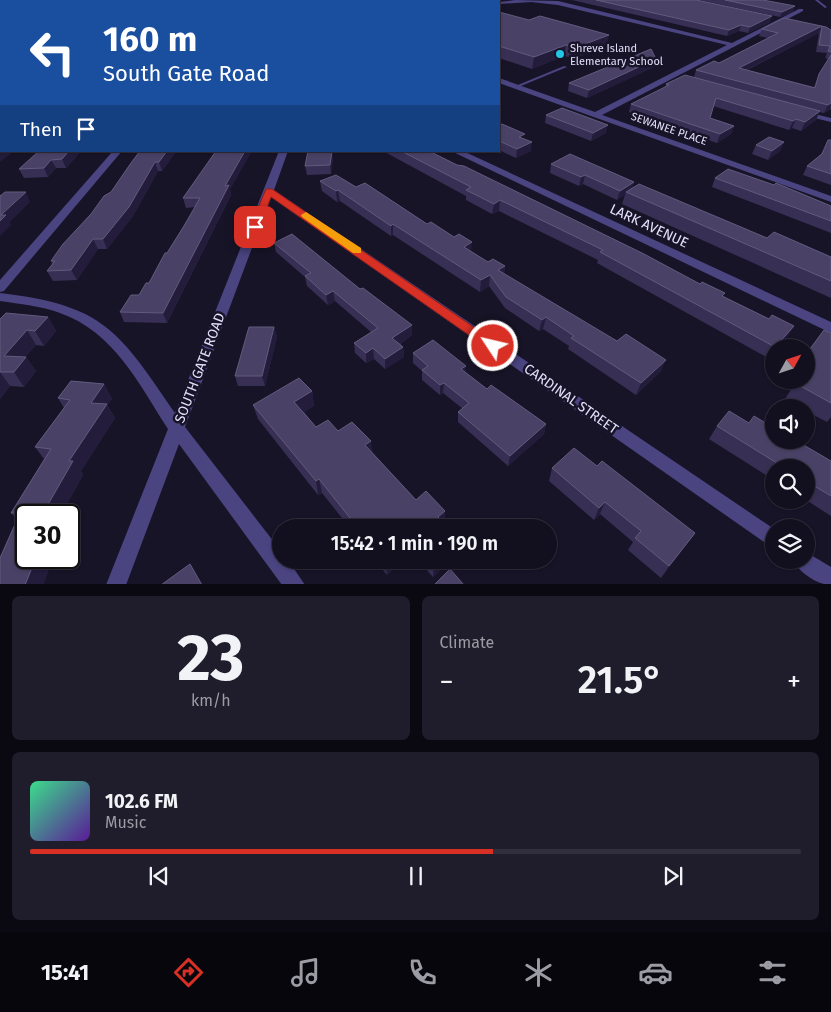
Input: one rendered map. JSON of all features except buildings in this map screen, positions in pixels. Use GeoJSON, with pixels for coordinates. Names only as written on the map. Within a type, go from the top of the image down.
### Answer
{"type":"FeatureCollection","features":[{"type":"Feature","properties":{"kind":"street"},"geometry":{"type":"LineString","coordinates":[[500,3],[531,0],[558,3],[734,45]]}},
{"type":"Feature","properties":{"kind":"street"},"geometry":{"type":"LineString","coordinates":[[596,116],[801,10]]}},
{"type":"Feature","properties":{"kind":"street"},"geometry":{"type":"LineString","coordinates":[[773,18],[790,22]]}},
{"type":"Feature","properties":{"kind":"street"},"geometry":{"type":"LineString","coordinates":[[674,76],[684,78]]}},
{"type":"Feature","properties":{"kind":"street","name":"SEWANEE PLACE"},"geometry":{"type":"LineString","coordinates":[[500,81],[831,198]]}},
{"type":"Feature","properties":{"kind":"street"},"geometry":{"type":"LineString","coordinates":[[796,110],[831,120]]}},
{"type":"Feature","properties":{"kind":"street"},"geometry":{"type":"LineString","coordinates":[[0,288],[117,152]]}},
{"type":"Feature","properties":{"kind":"street","name":"SOUTH GATE ROAD"},"geometry":{"type":"LineString","coordinates":[[116,584],[284,152]]}},
{"type":"Feature","properties":{"kind":"street","name":"LARK AVENUE"},"geometry":{"type":"LineString","coordinates":[[457,152],[831,328]]}},
{"type":"Feature","properties":{"kind":"street","name":"CARDINAL STREET"},"geometry":{"type":"LineString","coordinates":[[269,191],[765,534]]}},
{"type":"Feature","properties":{"kind":"street"},"geometry":{"type":"LineString","coordinates":[[0,297],[46,303],[74,313],[99,327],[120,346],[177,428],[295,584]]}},
{"type":"Feature","properties":{"kind":"street"},"geometry":{"type":"LineString","coordinates":[[815,568],[831,579]]}},
{"type":"Feature","properties":{"kind":"lane"},"geometry":{"type":"LineString","coordinates":[[816,0],[826,7]]}},
{"type":"Feature","properties":{"kind":"lane"},"geometry":{"type":"LineString","coordinates":[[515,87],[565,67]]}},
{"type":"Feature","properties":{"kind":"slow traffic"},"geometry":{"type":"LineString","coordinates":[[306,215],[357,251]]}},
{"type":"Feature","properties":{"kind":"place","name":"Shreve Island Elementary School"},"geometry":{"type":"Point","coordinates":[560,54]}},
{"type":"Feature","properties":{"kind":"route"},"geometry":{"type":"LineString","coordinates":[[255,227],[269,191],[493,346]]}}]}
